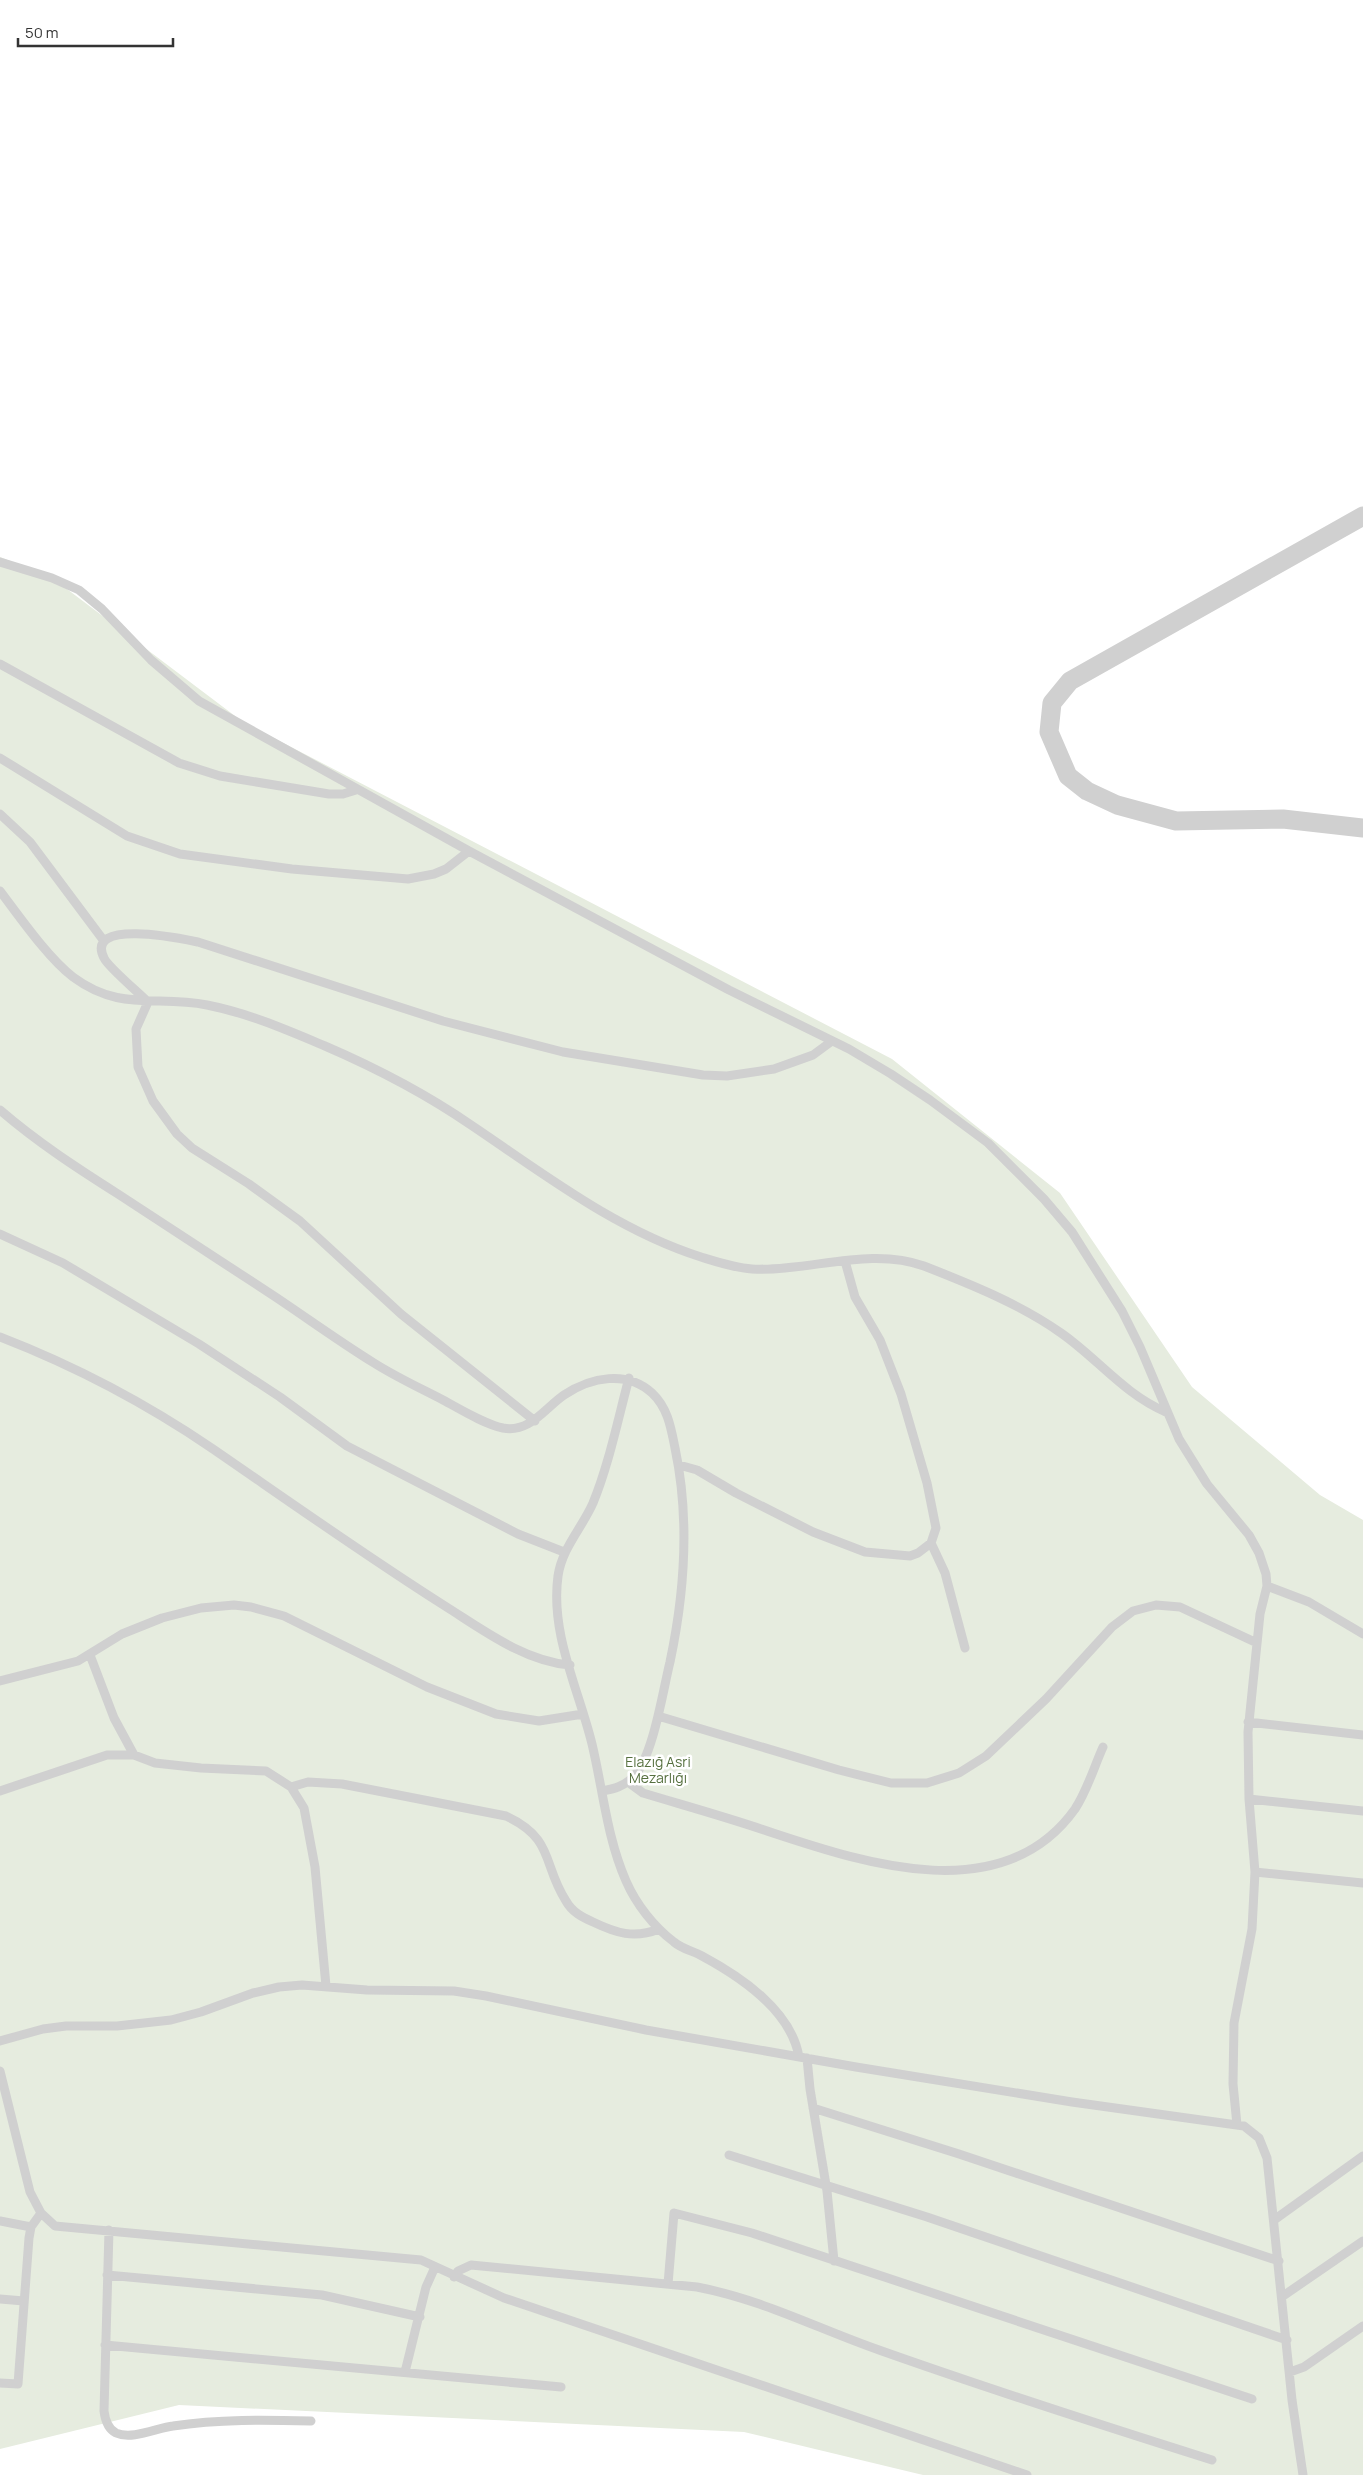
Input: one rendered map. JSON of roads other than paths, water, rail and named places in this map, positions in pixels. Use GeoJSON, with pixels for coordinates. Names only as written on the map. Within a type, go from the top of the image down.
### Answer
{"type":"FeatureCollection","features":[{"type":"Feature","properties":{"kind":"street"},"geometry":{"type":"LineString","coordinates":[[1363,516],[1070,681],[1052,703],[1049,732],[1068,776],[1087,791],[1117,805],[1176,821],[1283,819],[1363,828]]}},
{"type":"Feature","properties":{"kind":"lane"},"geometry":{"type":"LineString","coordinates":[[0,562],[52,578],[78,590],[102,609],[151,660],[199,701],[469,852],[729,990],[832,1041],[891,1074],[960,1121],[1008,1162],[1044,1199],[1072,1232],[1122,1311],[1144,1354],[1166,1412],[1194,1465],[1249,1535],[1263,1564],[1267,1586],[1260,1614],[1248,1722],[1249,1799],[1255,1872],[1252,1929],[1234,2023],[1233,2084],[1237,2125]]}},
{"type":"Feature","properties":{"kind":"lane"},"geometry":{"type":"LineString","coordinates":[[0,664],[89,712],[158,754],[199,770],[329,794],[343,794],[356,790]]}},
{"type":"Feature","properties":{"kind":"lane"},"geometry":{"type":"LineString","coordinates":[[0,758],[127,836],[180,854],[292,869],[408,879],[428,876],[446,869],[469,852]]}},
{"type":"Feature","properties":{"kind":"lane"},"geometry":{"type":"LineString","coordinates":[[0,814],[30,842],[104,941]]}},
{"type":"Feature","properties":{"kind":"lane"},"geometry":{"type":"LineString","coordinates":[[0,891],[60,965],[73,977],[104,994],[133,1001],[185,1001],[228,1010],[260,1020],[358,1061],[431,1099],[622,1224],[674,1248],[749,1269],[802,1267],[878,1259],[919,1265],[1020,1308],[1060,1332],[1082,1348],[1121,1384],[1147,1404],[1166,1412]]}},
{"type":"Feature","properties":{"kind":"lane"},"geometry":{"type":"LineString","coordinates":[[148,1002],[107,963],[102,953],[104,941],[110,936],[132,934],[174,937],[198,942],[443,1021],[563,1052],[703,1076],[727,1076],[774,1069],[813,1055],[832,1041]]}},
{"type":"Feature","properties":{"kind":"lane"},"geometry":{"type":"LineString","coordinates":[[148,1002],[136,1028],[138,1067],[153,1101],[177,1134],[192,1148],[249,1184],[300,1221],[401,1314],[534,1421]]}},
{"type":"Feature","properties":{"kind":"lane"},"geometry":{"type":"LineString","coordinates":[[0,1110],[53,1152],[376,1365],[468,1413],[503,1428],[519,1427],[534,1421],[564,1395],[578,1387],[605,1379],[629,1378],[649,1390],[662,1406],[670,1422],[682,1481],[684,1555],[680,1614],[658,1716],[642,1766],[628,1782],[602,1791]]}},
{"type":"Feature","properties":{"kind":"lane"},"geometry":{"type":"LineString","coordinates":[[0,1234],[63,1263],[199,1344],[280,1397],[348,1446],[518,1534],[564,1552]]}},
{"type":"Feature","properties":{"kind":"lane"},"geometry":{"type":"LineString","coordinates":[[679,1465],[697,1470],[736,1494],[813,1532],[865,1552],[910,1556],[918,1553],[931,1543],[936,1528],[927,1483],[901,1394],[880,1340],[855,1297],[845,1261]]}},
{"type":"Feature","properties":{"kind":"lane"},"geometry":{"type":"LineString","coordinates":[[0,1337],[45,1354],[166,1420],[211,1448],[420,1590],[483,1630],[535,1658],[552,1664],[570,1665]]}},
{"type":"Feature","properties":{"kind":"lane"},"geometry":{"type":"LineString","coordinates":[[629,1378],[593,1502],[576,1535],[564,1552],[558,1576],[557,1599],[560,1629],[602,1791],[610,1834],[626,1882],[640,1906],[659,1930],[675,1944],[723,1968],[757,1993],[772,2008],[796,2040],[803,2058],[813,2108],[826,2184],[834,2261]]}},
{"type":"Feature","properties":{"kind":"lane"},"geometry":{"type":"LineString","coordinates":[[931,1543],[945,1573],[965,1648]]}},
{"type":"Feature","properties":{"kind":"lane"},"geometry":{"type":"LineString","coordinates":[[1267,1586],[1309,1602],[1363,1634]]}},
{"type":"Feature","properties":{"kind":"lane"},"geometry":{"type":"LineString","coordinates":[[658,1716],[839,1770],[892,1783],[927,1783],[959,1773],[986,1756],[1046,1699],[1112,1627],[1133,1611],[1156,1605],[1180,1607],[1257,1643]]}},
{"type":"Feature","properties":{"kind":"lane"},"geometry":{"type":"LineString","coordinates":[[0,1681],[66,1666],[90,1655],[122,1634],[162,1618],[218,1606],[251,1607],[284,1616],[427,1687],[496,1714],[539,1722],[583,1714]]}},
{"type":"Feature","properties":{"kind":"lane"},"geometry":{"type":"LineString","coordinates":[[90,1655],[114,1718],[134,1755]]}},
{"type":"Feature","properties":{"kind":"lane"},"geometry":{"type":"LineString","coordinates":[[1248,1722],[1363,1735]]}},
{"type":"Feature","properties":{"kind":"lane"},"geometry":{"type":"LineString","coordinates":[[628,1782],[634,1789],[643,1793],[849,1857],[906,1868],[965,1870],[1004,1861],[1022,1853],[1051,1834],[1075,1808],[1103,1747]]}},
{"type":"Feature","properties":{"kind":"lane"},"geometry":{"type":"LineString","coordinates":[[0,1792],[91,1758],[107,1755],[134,1755],[155,1763],[201,1768],[266,1771],[291,1787],[304,1808],[315,1867],[326,1986]]}},
{"type":"Feature","properties":{"kind":"lane"},"geometry":{"type":"LineString","coordinates":[[291,1787],[308,1782],[342,1784],[506,1816],[525,1826],[543,1846],[562,1895],[577,1914],[622,1934],[642,1934],[659,1930]]}},
{"type":"Feature","properties":{"kind":"lane"},"geometry":{"type":"LineString","coordinates":[[1249,1799],[1363,1811]]}},
{"type":"Feature","properties":{"kind":"lane"},"geometry":{"type":"LineString","coordinates":[[1255,1872],[1363,1883]]}},
{"type":"Feature","properties":{"kind":"lane"},"geometry":{"type":"LineString","coordinates":[[0,2041],[16,2035],[58,2027],[126,2026],[171,2020],[201,2012],[253,1992],[278,1987],[326,1986],[367,1990],[425,1989],[486,1996],[559,2013],[803,2058],[1072,2102],[1244,2126],[1252,2132],[1265,2148],[1290,2372],[1304,2475]]}},
{"type":"Feature","properties":{"kind":"lane"},"geometry":{"type":"LineString","coordinates":[[0,2071],[30,2192],[41,2213],[55,2226],[421,2260],[454,2277],[504,2298],[1027,2475]]}},
{"type":"Feature","properties":{"kind":"lane"},"geometry":{"type":"LineString","coordinates":[[813,2108],[959,2154],[1279,2261]]}},
{"type":"Feature","properties":{"kind":"lane"},"geometry":{"type":"LineString","coordinates":[[729,2155],[826,2184],[1096,2273],[1287,2340]]}},
{"type":"Feature","properties":{"kind":"lane"},"geometry":{"type":"LineString","coordinates":[[1274,2220],[1363,2156]]}},
{"type":"Feature","properties":{"kind":"lane"},"geometry":{"type":"LineString","coordinates":[[668,2284],[674,2212],[752,2233],[1252,2399]]}},
{"type":"Feature","properties":{"kind":"lane"},"geometry":{"type":"LineString","coordinates":[[0,2383],[18,2384],[31,2227],[41,2213]]}},
{"type":"Feature","properties":{"kind":"lane"},"geometry":{"type":"LineString","coordinates":[[0,2222],[31,2227]]}},
{"type":"Feature","properties":{"kind":"lane"},"geometry":{"type":"LineString","coordinates":[[109,2230],[104,2418],[111,2429],[117,2434],[132,2434],[172,2426],[224,2421],[311,2421]]}},
{"type":"Feature","properties":{"kind":"lane"},"geometry":{"type":"LineString","coordinates":[[1283,2296],[1363,2241]]}},
{"type":"Feature","properties":{"kind":"lane"},"geometry":{"type":"LineString","coordinates":[[454,2277],[458,2271],[471,2265],[697,2287],[748,2299],[885,2352],[1212,2460]]}},
{"type":"Feature","properties":{"kind":"lane"},"geometry":{"type":"LineString","coordinates":[[405,2372],[426,2287],[435,2267]]}},
{"type":"Feature","properties":{"kind":"lane"},"geometry":{"type":"LineString","coordinates":[[108,2275],[322,2295],[420,2317]]}},
{"type":"Feature","properties":{"kind":"lane"},"geometry":{"type":"LineString","coordinates":[[0,2299],[24,2301]]}},
{"type":"Feature","properties":{"kind":"lane"},"geometry":{"type":"LineString","coordinates":[[1290,2372],[1304,2367],[1363,2326]]}},
{"type":"Feature","properties":{"kind":"lane"},"geometry":{"type":"LineString","coordinates":[[105,2344],[561,2387]]}},
{"type":"Feature","properties":{"kind":"park label","name":"Elazığ Asri Mezarlığı"},"geometry":{"type":"Point","coordinates":[658,1769]}}]}
